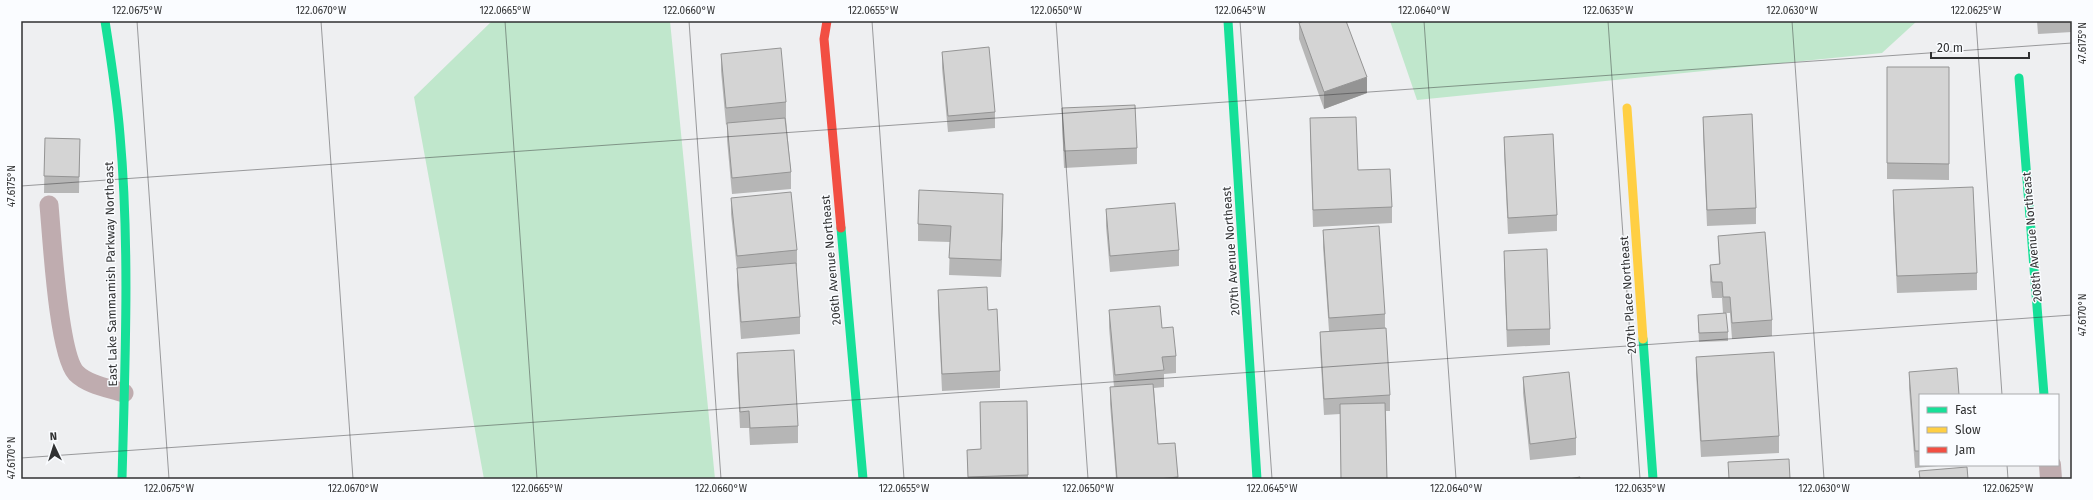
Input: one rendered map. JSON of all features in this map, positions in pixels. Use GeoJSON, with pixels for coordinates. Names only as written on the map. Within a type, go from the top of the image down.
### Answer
{"type":"FeatureCollection","features":[{"type":"Feature","properties":{"kind":"street","name":"East Lake Sammamish Parkway Northeast"},"geometry":{"type":"LineString","coordinates":[[105,21],[120,128],[124,188],[125,253],[122,479]]}},
{"type":"Feature","properties":{"kind":"street","name":"206th Avenue Northeast"},"geometry":{"type":"LineString","coordinates":[[827,21],[824,39],[863,479]]}},
{"type":"Feature","properties":{"kind":"street","name":"207th Avenue Northeast"},"geometry":{"type":"LineString","coordinates":[[1228,21],[1257,479]]}},
{"type":"Feature","properties":{"kind":"street","name":"208th Avenue Northeast"},"geometry":{"type":"LineString","coordinates":[[2020,78],[2044,394]]}},
{"type":"Feature","properties":{"kind":"street","name":"207th Place Northeast"},"geometry":{"type":"LineString","coordinates":[[1627,108],[1653,479]]}},
{"type":"Feature","properties":{"kind":"street"},"geometry":{"type":"LineString","coordinates":[[2050,466],[2051,479]]}},
{"type":"Feature","properties":{"kind":"lane"},"geometry":{"type":"LineString","coordinates":[[49,204],[61,329],[69,360],[76,373],[90,383],[124,393]]}},
{"type":"Feature","properties":{"kind":"green space"},"geometry":{"type":"Polygon","coordinates":[[[492,21],[670,21],[715,479],[484,479],[414,97],[492,21]]]}},
{"type":"Feature","properties":{"kind":"green space"},"geometry":{"type":"Polygon","coordinates":[[[1390,21],[1917,21],[1882,53],[1417,100],[1390,21]]]}},
{"type":"Feature","properties":{"kind":"building"},"geometry":{"type":"Polygon","coordinates":[[[1304,21],[1346,21],[1367,77],[1324,92],[1299,23],[1304,21]]]}},
{"type":"Feature","properties":{"kind":"building"},"geometry":{"type":"Polygon","coordinates":[[[989,47],[995,112],[948,116],[942,52],[989,47]]]}},
{"type":"Feature","properties":{"kind":"building"},"geometry":{"type":"Polygon","coordinates":[[[781,48],[786,102],[726,108],[721,54],[781,48]]]}},
{"type":"Feature","properties":{"kind":"building"},"geometry":{"type":"Polygon","coordinates":[[[1887,67],[1949,67],[1949,164],[1887,163],[1887,67]]]}},
{"type":"Feature","properties":{"kind":"building"},"geometry":{"type":"Polygon","coordinates":[[[1135,105],[1137,148],[1064,151],[1062,108],[1135,105]]]}},
{"type":"Feature","properties":{"kind":"building"},"geometry":{"type":"Polygon","coordinates":[[[1752,114],[1756,208],[1707,210],[1703,117],[1752,114]]]}},
{"type":"Feature","properties":{"kind":"building"},"geometry":{"type":"Polygon","coordinates":[[[1356,117],[1358,170],[1390,169],[1392,207],[1313,210],[1310,118],[1356,117]]]}},
{"type":"Feature","properties":{"kind":"building"},"geometry":{"type":"Polygon","coordinates":[[[785,118],[791,172],[732,178],[727,123],[785,118]]]}},
{"type":"Feature","properties":{"kind":"building"},"geometry":{"type":"Polygon","coordinates":[[[1553,134],[1557,215],[1508,218],[1504,137],[1553,134]]]}},
{"type":"Feature","properties":{"kind":"building"},"geometry":{"type":"Polygon","coordinates":[[[45,138],[80,139],[79,177],[44,176],[45,138]]]}},
{"type":"Feature","properties":{"kind":"building"},"geometry":{"type":"Polygon","coordinates":[[[1973,187],[1977,273],[1897,276],[1893,190],[1973,187]]]}},
{"type":"Feature","properties":{"kind":"building"},"geometry":{"type":"Polygon","coordinates":[[[919,190],[1003,194],[1001,260],[949,258],[951,226],[918,224],[919,190]]]}},
{"type":"Feature","properties":{"kind":"building"},"geometry":{"type":"Polygon","coordinates":[[[791,192],[797,250],[737,256],[731,198],[791,192]]]}},
{"type":"Feature","properties":{"kind":"building"},"geometry":{"type":"Polygon","coordinates":[[[1175,203],[1179,250],[1110,256],[1106,209],[1175,203]]]}},
{"type":"Feature","properties":{"kind":"building"},"geometry":{"type":"Polygon","coordinates":[[[1379,226],[1385,314],[1329,318],[1323,230],[1379,226]]]}},
{"type":"Feature","properties":{"kind":"building"},"geometry":{"type":"Polygon","coordinates":[[[1765,232],[1772,320],[1732,323],[1730,297],[1723,297],[1722,282],[1712,282],[1710,265],[1720,264],[1718,236],[1765,232]]]}},
{"type":"Feature","properties":{"kind":"building"},"geometry":{"type":"Polygon","coordinates":[[[1547,249],[1550,329],[1507,330],[1504,251],[1547,249]]]}},
{"type":"Feature","properties":{"kind":"building"},"geometry":{"type":"Polygon","coordinates":[[[796,263],[800,317],[741,322],[737,268],[796,263]]]}},
{"type":"Feature","properties":{"kind":"building"},"geometry":{"type":"Polygon","coordinates":[[[987,287],[988,310],[997,309],[1000,371],[942,374],[938,290],[987,287]]]}},
{"type":"Feature","properties":{"kind":"building"},"geometry":{"type":"Polygon","coordinates":[[[1160,306],[1162,328],[1173,327],[1176,356],[1162,357],[1164,370],[1115,375],[1109,310],[1160,306]]]}},
{"type":"Feature","properties":{"kind":"building"},"geometry":{"type":"Polygon","coordinates":[[[1726,313],[1728,332],[1699,333],[1698,315],[1726,313]]]}},
{"type":"Feature","properties":{"kind":"building"},"geometry":{"type":"Polygon","coordinates":[[[1386,328],[1390,395],[1324,399],[1320,332],[1386,328]]]}},
{"type":"Feature","properties":{"kind":"building"},"geometry":{"type":"Polygon","coordinates":[[[794,350],[798,426],[750,428],[749,411],[740,412],[737,353],[794,350]]]}},
{"type":"Feature","properties":{"kind":"building"},"geometry":{"type":"Polygon","coordinates":[[[1774,352],[1779,436],[1701,441],[1696,357],[1774,352]]]}},
{"type":"Feature","properties":{"kind":"building"},"geometry":{"type":"Polygon","coordinates":[[[1957,368],[1959,394],[1919,394],[1919,451],[1915,451],[1909,372],[1957,368]]]}},
{"type":"Feature","properties":{"kind":"building"},"geometry":{"type":"Polygon","coordinates":[[[1569,372],[1576,438],[1530,444],[1523,377],[1569,372]]]}},
{"type":"Feature","properties":{"kind":"building"},"geometry":{"type":"Polygon","coordinates":[[[1153,384],[1158,444],[1175,443],[1178,477],[1158,479],[1117,479],[1110,387],[1153,384]]]}},
{"type":"Feature","properties":{"kind":"building"},"geometry":{"type":"Polygon","coordinates":[[[1027,401],[1028,475],[968,477],[967,450],[981,449],[980,402],[1027,401]]]}},
{"type":"Feature","properties":{"kind":"building"},"geometry":{"type":"Polygon","coordinates":[[[1385,403],[1387,479],[1341,479],[1340,404],[1385,403]]]}},
{"type":"Feature","properties":{"kind":"building"},"geometry":{"type":"Polygon","coordinates":[[[1789,459],[1790,479],[1729,479],[1728,462],[1789,459]]]}},
{"type":"Feature","properties":{"kind":"building"},"geometry":{"type":"Polygon","coordinates":[[[1967,467],[1968,479],[1920,479],[1919,471],[1967,467]]]}},
{"type":"Feature","properties":{"kind":"building"},"geometry":{"type":"Polygon","coordinates":[[[1580,477],[1580,479],[1569,479],[1580,477]]]}},
{"type":"Feature","properties":{"kind":"traffic: fast"},"geometry":{"type":"LineString","coordinates":[[105,21],[119,121],[125,221],[126,307],[122,479]]}},
{"type":"Feature","properties":{"kind":"traffic: fast"},"geometry":{"type":"LineString","coordinates":[[1228,21],[1257,479]]}},
{"type":"Feature","properties":{"kind":"traffic: fast"},"geometry":{"type":"LineString","coordinates":[[2019,78],[2044,394]]}},
{"type":"Feature","properties":{"kind":"traffic: fast"},"geometry":{"type":"LineString","coordinates":[[841,228],[863,479]]}},
{"type":"Feature","properties":{"kind":"traffic: fast"},"geometry":{"type":"LineString","coordinates":[[1643,339],[1653,479]]}},
{"type":"Feature","properties":{"kind":"traffic: slow"},"geometry":{"type":"LineString","coordinates":[[1627,108],[1643,339]]}},
{"type":"Feature","properties":{"kind":"traffic: jam"},"geometry":{"type":"LineString","coordinates":[[827,21],[824,39],[841,228]]}}]}
